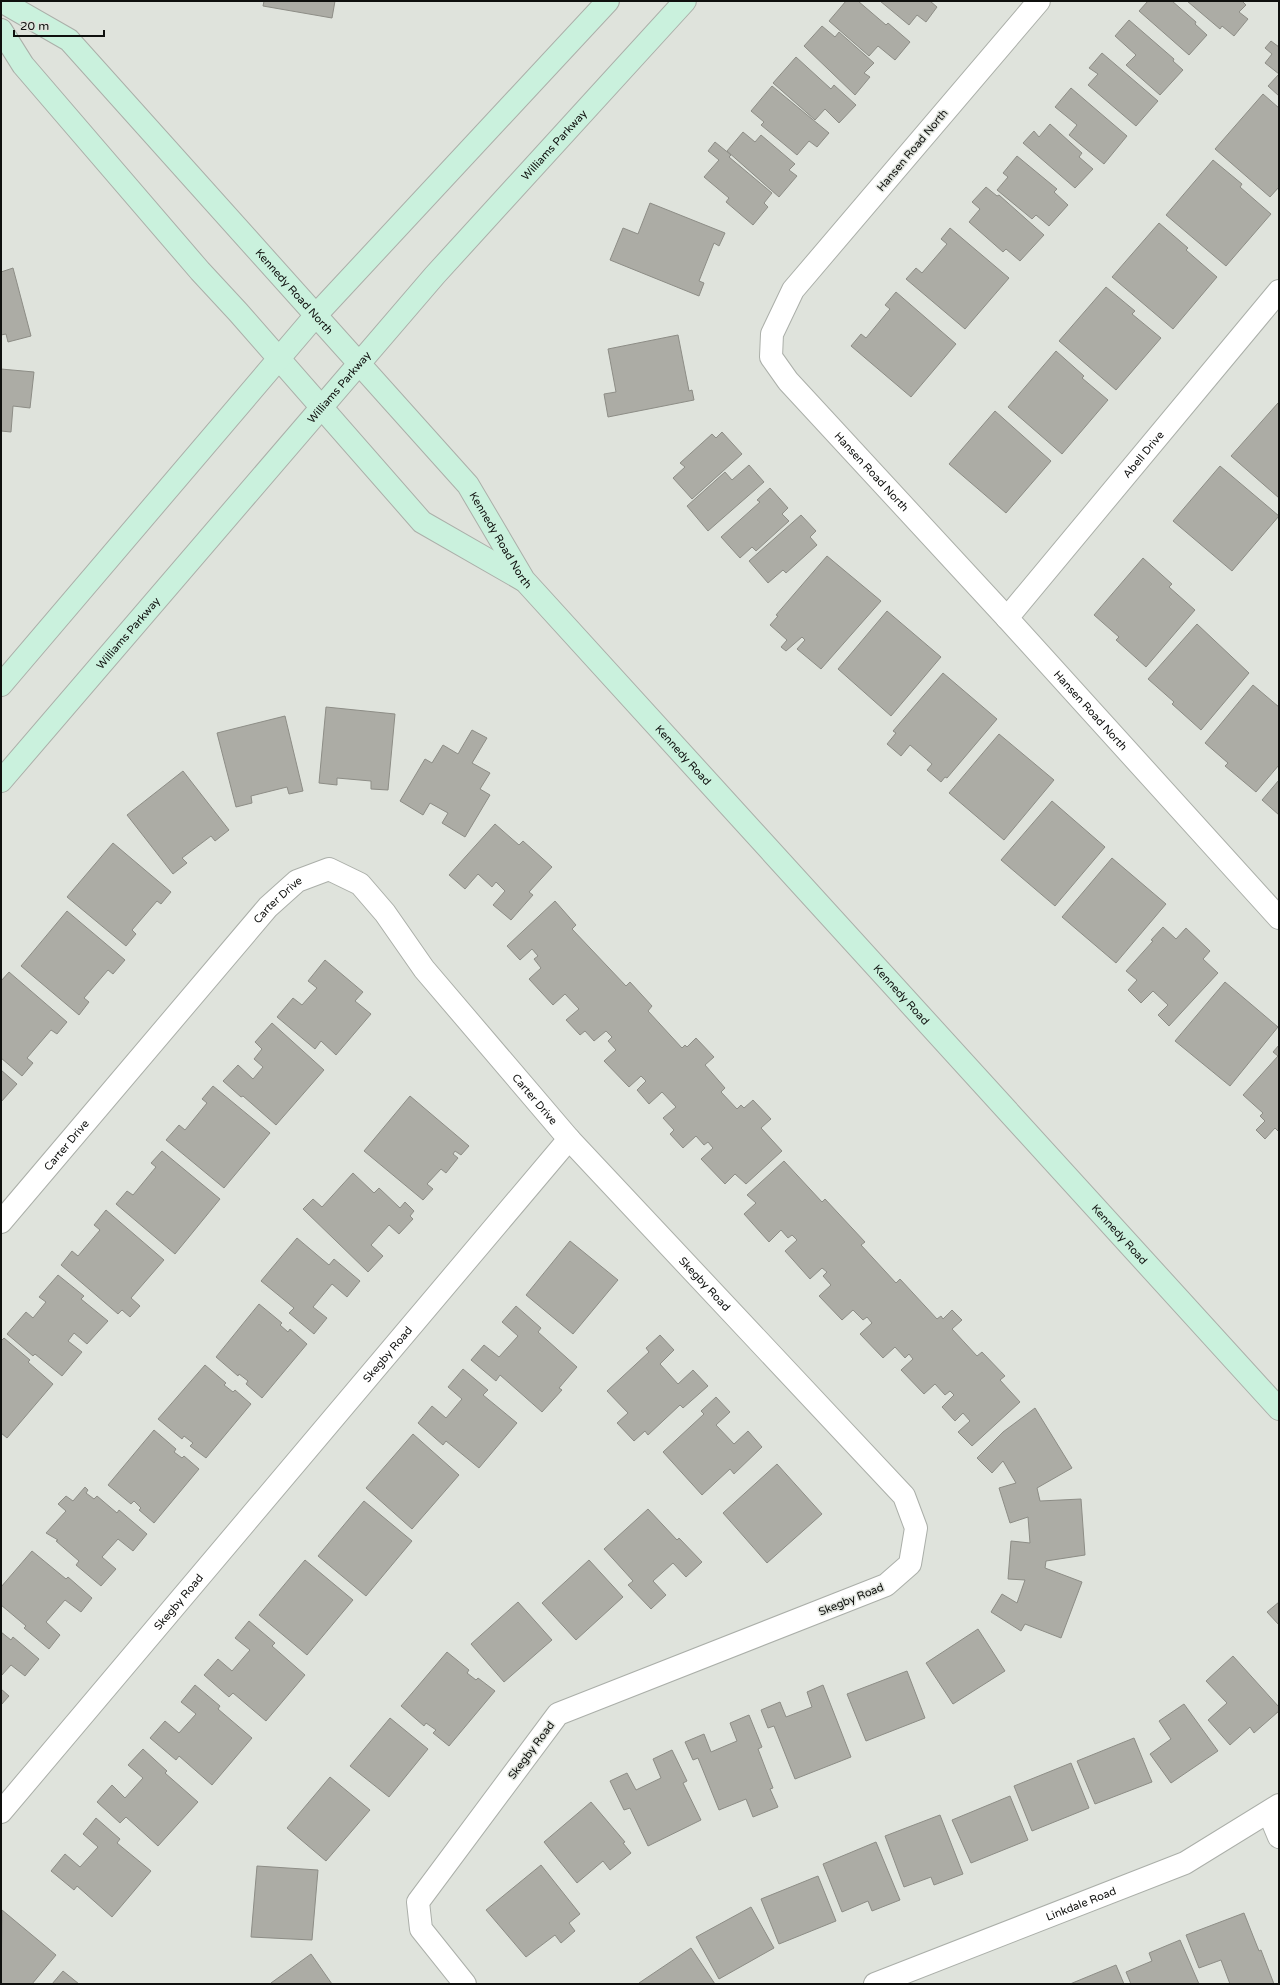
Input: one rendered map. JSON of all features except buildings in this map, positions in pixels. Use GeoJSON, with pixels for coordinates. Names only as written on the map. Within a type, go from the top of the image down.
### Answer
{"type":"FeatureCollection","features":[{"type":"Feature","properties":{"kind":"main road","name":"Kennedy Road North"},"geometry":{"type":"LineString","coordinates":[[1,1],[69,40],[468,485],[524,580]]}},
{"type":"Feature","properties":{"kind":"main road"},"geometry":{"type":"LineString","coordinates":[[1,686],[316,315],[608,1]]}},
{"type":"Feature","properties":{"kind":"main road","name":"Williams Parkway"},"geometry":{"type":"LineString","coordinates":[[1,781],[435,275],[685,1]]}},
{"type":"Feature","properties":{"kind":"main road","name":"Kennedy Road North"},"geometry":{"type":"LineString","coordinates":[[1,30],[23,65],[200,271],[280,359],[422,522],[524,580]]}},
{"type":"Feature","properties":{"kind":"main road","name":"Kennedy Road"},"geometry":{"type":"LineString","coordinates":[[524,580],[1279,1409]]}},
{"type":"Feature","properties":{"kind":"street","name":"Hansen Road North"},"geometry":{"type":"LineString","coordinates":[[1039,1],[792,290],[772,334],[771,357],[788,381],[1007,618],[1279,918]]}},
{"type":"Feature","properties":{"kind":"street","name":"Abell Drive"},"geometry":{"type":"LineString","coordinates":[[1007,618],[1279,290]]}},
{"type":"Feature","properties":{"kind":"street","name":"Carter Drive"},"geometry":{"type":"LineString","coordinates":[[1,1222],[268,907],[297,881],[329,869],[360,884],[385,913],[424,969],[569,1139]]}},
{"type":"Feature","properties":{"kind":"street","name":"Skegby Road"},"geometry":{"type":"LineString","coordinates":[[1,1812],[569,1139],[904,1496],[916,1528],[910,1564],[886,1586],[558,1714],[418,1902],[421,1929],[465,1984]]}},
{"type":"Feature","properties":{"kind":"street"},"geometry":{"type":"LineString","coordinates":[[1274,1809],[1279,1837]]}},
{"type":"Feature","properties":{"kind":"street","name":"Linkdale Road"},"geometry":{"type":"LineString","coordinates":[[875,1984],[1185,1863],[1274,1809]]}}]}
